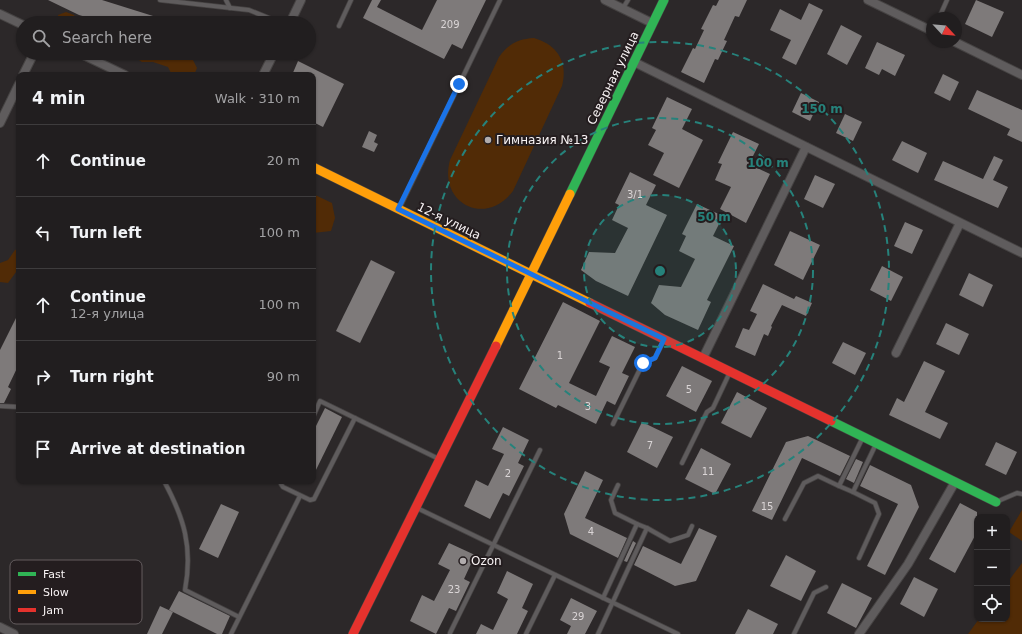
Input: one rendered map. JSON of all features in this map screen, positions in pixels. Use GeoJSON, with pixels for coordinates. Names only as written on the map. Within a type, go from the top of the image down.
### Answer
{"type":"FeatureCollection","features":[{"type":"Feature","properties":{"kind":"street"},"geometry":{"type":"LineString","coordinates":[[605,0],[652,23]]}},
{"type":"Feature","properties":{"kind":"street","name":"Северная улица"},"geometry":{"type":"LineString","coordinates":[[353,634],[441,460],[664,0]]}},
{"type":"Feature","properties":{"kind":"street"},"geometry":{"type":"LineString","coordinates":[[868,0],[926,28]]}},
{"type":"Feature","properties":{"kind":"street"},"geometry":{"type":"LineString","coordinates":[[294,16],[300,3]]}},
{"type":"Feature","properties":{"kind":"street"},"geometry":{"type":"LineString","coordinates":[[0,14],[16,22]]}},
{"type":"Feature","properties":{"kind":"street"},"geometry":{"type":"LineString","coordinates":[[962,45],[1022,75]]}},
{"type":"Feature","properties":{"kind":"street"},"geometry":{"type":"LineString","coordinates":[[24,72],[30,60]]}},
{"type":"Feature","properties":{"kind":"street"},"geometry":{"type":"LineString","coordinates":[[93,60],[118,72]]}},
{"type":"Feature","properties":{"kind":"street"},"geometry":{"type":"LineString","coordinates":[[264,72],[270,60]]}},
{"type":"Feature","properties":{"kind":"street"},"geometry":{"type":"LineString","coordinates":[[634,62],[1022,253]]}},
{"type":"Feature","properties":{"kind":"street"},"geometry":{"type":"LineString","coordinates":[[0,123],[16,90]]}},
{"type":"Feature","properties":{"kind":"street"},"geometry":{"type":"LineString","coordinates":[[703,358],[806,147]]}},
{"type":"Feature","properties":{"kind":"street","name":"12-я улица"},"geometry":{"type":"LineString","coordinates":[[316,168],[996,502]]}},
{"type":"Feature","properties":{"kind":"street"},"geometry":{"type":"LineString","coordinates":[[896,353],[960,223]]}},
{"type":"Feature","properties":{"kind":"street"},"geometry":{"type":"LineString","coordinates":[[859,634],[908,564],[955,482]]}},
{"type":"Feature","properties":{"kind":"street"},"geometry":{"type":"LineString","coordinates":[[0,627],[14,634]]}},
{"type":"Feature","properties":{"kind":"lane"},"geometry":{"type":"LineString","coordinates":[[160,0],[249,10],[264,16]]}},
{"type":"Feature","properties":{"kind":"lane"},"geometry":{"type":"LineString","coordinates":[[226,0],[230,8]]}},
{"type":"Feature","properties":{"kind":"lane"},"geometry":{"type":"LineString","coordinates":[[339,26],[351,0]]}},
{"type":"Feature","properties":{"kind":"lane"},"geometry":{"type":"LineString","coordinates":[[398,209],[500,0]]}},
{"type":"Feature","properties":{"kind":"lane"},"geometry":{"type":"LineString","coordinates":[[623,9],[628,0]]}},
{"type":"Feature","properties":{"kind":"lane"},"geometry":{"type":"LineString","coordinates":[[942,12],[947,0]]}},
{"type":"Feature","properties":{"kind":"lane"},"geometry":{"type":"LineString","coordinates":[[613,424],[643,363],[655,358],[664,339]]}},
{"type":"Feature","properties":{"kind":"lane"},"geometry":{"type":"LineString","coordinates":[[682,463],[707,412],[713,408],[730,372]]}},
{"type":"Feature","properties":{"kind":"lane"},"geometry":{"type":"LineString","coordinates":[[316,411],[320,402],[441,460]]}},
{"type":"Feature","properties":{"kind":"lane"},"geometry":{"type":"LineString","coordinates":[[0,406],[16,407]]}},
{"type":"Feature","properties":{"kind":"lane"},"geometry":{"type":"LineString","coordinates":[[281,484],[282,487],[310,500],[318,496],[355,418]]}},
{"type":"Feature","properties":{"kind":"lane"},"geometry":{"type":"LineString","coordinates":[[839,486],[863,437]]}},
{"type":"Feature","properties":{"kind":"lane"},"geometry":{"type":"LineString","coordinates":[[853,492],[876,443]]}},
{"type":"Feature","properties":{"kind":"lane"},"geometry":{"type":"LineString","coordinates":[[450,633],[540,450]]}},
{"type":"Feature","properties":{"kind":"lane"},"geometry":{"type":"LineString","coordinates":[[785,519],[804,483],[818,476],[875,503],[879,514],[859,558]]}},
{"type":"Feature","properties":{"kind":"lane"},"geometry":{"type":"LineString","coordinates":[[166,484],[178,507],[187,542],[189,568],[185,590],[239,617]]}},
{"type":"Feature","properties":{"kind":"lane"},"geometry":{"type":"LineString","coordinates":[[618,485],[611,500],[615,513],[670,541],[688,535],[692,526]]}},
{"type":"Feature","properties":{"kind":"lane"},"geometry":{"type":"LineString","coordinates":[[996,502],[1017,493],[1022,494]]}},
{"type":"Feature","properties":{"kind":"lane"},"geometry":{"type":"LineString","coordinates":[[237,634],[231,633],[300,496]]}},
{"type":"Feature","properties":{"kind":"lane"},"geometry":{"type":"LineString","coordinates":[[417,508],[675,633]]}},
{"type":"Feature","properties":{"kind":"lane"},"geometry":{"type":"LineString","coordinates":[[603,598],[637,524]]}},
{"type":"Feature","properties":{"kind":"lane"},"geometry":{"type":"LineString","coordinates":[[598,634],[614,603],[647,528]]}},
{"type":"Feature","properties":{"kind":"lane"},"geometry":{"type":"LineString","coordinates":[[526,634],[555,575]]}},
{"type":"Feature","properties":{"kind":"lane"},"geometry":{"type":"LineString","coordinates":[[794,634],[814,594],[826,587]]}},
{"type":"Feature","properties":{"kind":"shaded area"},"geometry":{"type":"Polygon","coordinates":[[[66,12],[74,16],[58,16],[66,12]]]}},
{"type":"Feature","properties":{"kind":"shaded area"},"geometry":{"type":"Polygon","coordinates":[[[534,38],[549,45],[559,56],[564,70],[562,86],[513,191],[502,202],[490,208],[478,209],[467,206],[458,199],[451,188],[448,175],[450,160],[499,57],[514,43],[534,38]]]}},
{"type":"Feature","properties":{"kind":"shaded area"},"geometry":{"type":"Polygon","coordinates":[[[139,60],[193,60],[197,68],[195,72],[170,72],[168,67],[153,62],[142,62],[139,60]]]}},
{"type":"Feature","properties":{"kind":"shaded area"},"geometry":{"type":"Polygon","coordinates":[[[316,195],[332,203],[335,218],[331,231],[316,233],[316,195]]]}},
{"type":"Feature","properties":{"kind":"shaded area"},"geometry":{"type":"Polygon","coordinates":[[[15,250],[16,272],[8,283],[0,282],[0,263],[8,260],[15,250]]]}},
{"type":"Feature","properties":{"kind":"shaded area"},"geometry":{"type":"Polygon","coordinates":[[[1022,510],[1022,541],[1010,533],[1022,510]]]}},
{"type":"Feature","properties":{"kind":"shaded area"},"geometry":{"type":"Polygon","coordinates":[[[1022,563],[1022,634],[968,634],[977,622],[1010,622],[1010,579],[1022,563]]]}},
{"type":"Feature","properties":{"kind":"building"},"geometry":{"type":"Polygon","coordinates":[[[48,0],[102,0],[153,16],[82,16],[48,0]]]}},
{"type":"Feature","properties":{"kind":"building"},"geometry":{"type":"Polygon","coordinates":[[[372,0],[381,0],[377,7],[422,30],[437,0],[486,0],[462,49],[452,44],[444,59],[363,18],[372,0]]]}},
{"type":"Feature","properties":{"kind":"building"},"geometry":{"type":"Polygon","coordinates":[[[719,0],[747,0],[739,17],[735,16],[724,40],[727,41],[718,60],[715,59],[704,83],[681,72],[693,48],[695,49],[704,30],[701,29],[713,5],[716,6],[719,0]]]}},
{"type":"Feature","properties":{"kind":"building"},"geometry":{"type":"Polygon","coordinates":[[[976,0],[1004,12],[992,37],[965,24],[976,0]]]}},
{"type":"Feature","properties":{"kind":"building"},"geometry":{"type":"Polygon","coordinates":[[[809,3],[823,10],[796,65],[782,58],[791,40],[770,30],[780,9],[801,20],[809,3]]]}},
{"type":"Feature","properties":{"kind":"building"},"geometry":{"type":"Polygon","coordinates":[[[841,25],[862,36],[847,65],[827,54],[841,25]]]}},
{"type":"Feature","properties":{"kind":"building"},"geometry":{"type":"Polygon","coordinates":[[[877,42],[905,55],[895,76],[882,69],[879,75],[865,68],[877,42]]]}},
{"type":"Feature","properties":{"kind":"building"},"geometry":{"type":"Polygon","coordinates":[[[298,61],[344,84],[323,127],[316,124],[316,72],[293,72],[298,61]]]}},
{"type":"Feature","properties":{"kind":"building"},"geometry":{"type":"Polygon","coordinates":[[[943,74],[959,82],[950,101],[934,93],[943,74]]]}},
{"type":"Feature","properties":{"kind":"building"},"geometry":{"type":"Polygon","coordinates":[[[977,90],[1022,110],[1022,142],[1007,135],[1010,129],[968,109],[977,90]]]}},
{"type":"Feature","properties":{"kind":"building"},"geometry":{"type":"Polygon","coordinates":[[[801,93],[819,102],[810,121],[792,112],[801,93]]]}},
{"type":"Feature","properties":{"kind":"building"},"geometry":{"type":"Polygon","coordinates":[[[667,97],[692,109],[682,129],[703,140],[679,188],[653,175],[664,153],[648,145],[656,130],[652,128],[667,97]]]}},
{"type":"Feature","properties":{"kind":"building"},"geometry":{"type":"Polygon","coordinates":[[[845,114],[862,122],[853,141],[836,133],[845,114]]]}},
{"type":"Feature","properties":{"kind":"building"},"geometry":{"type":"Polygon","coordinates":[[[369,131],[377,135],[374,142],[378,144],[374,152],[362,147],[369,131]]]}},
{"type":"Feature","properties":{"kind":"building"},"geometry":{"type":"Polygon","coordinates":[[[733,132],[759,144],[749,164],[770,174],[746,223],[720,209],[731,187],[715,180],[722,164],[718,163],[733,132]]]}},
{"type":"Feature","properties":{"kind":"building"},"geometry":{"type":"Polygon","coordinates":[[[902,141],[927,153],[918,173],[892,160],[902,141]]]}},
{"type":"Feature","properties":{"kind":"building"},"geometry":{"type":"Polygon","coordinates":[[[994,156],[1003,160],[993,180],[1008,187],[998,208],[934,180],[943,161],[983,179],[994,156]]]}},
{"type":"Feature","properties":{"kind":"building"},"geometry":{"type":"Polygon","coordinates":[[[630,172],[656,185],[646,205],[667,215],[628,296],[596,281],[581,270],[589,252],[615,253],[628,228],[612,220],[619,205],[615,203],[630,172]]]}},
{"type":"Feature","properties":{"kind":"building"},"geometry":{"type":"Polygon","coordinates":[[[815,175],[835,184],[823,208],[804,199],[815,175]]]}},
{"type":"Feature","properties":{"kind":"building"},"geometry":{"type":"Polygon","coordinates":[[[697,204],[723,216],[713,236],[734,246],[707,300],[711,302],[698,330],[665,315],[651,303],[659,285],[681,287],[695,259],[679,251],[686,236],[682,234],[697,204]]]}},
{"type":"Feature","properties":{"kind":"building"},"geometry":{"type":"Polygon","coordinates":[[[905,222],[923,230],[912,254],[894,246],[905,222]]]}},
{"type":"Feature","properties":{"kind":"building"},"geometry":{"type":"Polygon","coordinates":[[[790,231],[820,245],[803,280],[774,265],[790,231]]]}},
{"type":"Feature","properties":{"kind":"building"},"geometry":{"type":"Polygon","coordinates":[[[371,260],[395,272],[360,343],[336,331],[371,260]]]}},
{"type":"Feature","properties":{"kind":"building"},"geometry":{"type":"Polygon","coordinates":[[[882,266],[903,277],[891,301],[870,290],[882,266]]]}},
{"type":"Feature","properties":{"kind":"building"},"geometry":{"type":"Polygon","coordinates":[[[969,273],[993,285],[983,307],[959,295],[969,273]]]}},
{"type":"Feature","properties":{"kind":"building"},"geometry":{"type":"Polygon","coordinates":[[[763,284],[794,299],[796,296],[812,303],[806,316],[782,305],[771,326],[772,327],[768,336],[764,334],[755,356],[735,347],[743,328],[749,330],[757,314],[750,311],[763,284]]]}},
{"type":"Feature","properties":{"kind":"building"},"geometry":{"type":"Polygon","coordinates":[[[563,302],[600,321],[569,383],[596,396],[610,367],[599,362],[612,336],[635,347],[622,373],[629,376],[615,405],[607,401],[596,424],[558,405],[556,408],[519,389],[563,302]]]}},
{"type":"Feature","properties":{"kind":"building"},"geometry":{"type":"Polygon","coordinates":[[[16,318],[16,370],[8,387],[11,389],[4,403],[0,403],[0,350],[16,318]]]}},
{"type":"Feature","properties":{"kind":"building"},"geometry":{"type":"Polygon","coordinates":[[[946,323],[969,334],[959,355],[936,344],[946,323]]]}},
{"type":"Feature","properties":{"kind":"building"},"geometry":{"type":"Polygon","coordinates":[[[843,342],[866,353],[855,375],[832,363],[843,342]]]}},
{"type":"Feature","properties":{"kind":"building"},"geometry":{"type":"Polygon","coordinates":[[[924,361],[945,371],[925,412],[948,423],[940,439],[889,415],[897,398],[904,402],[924,361]]]}},
{"type":"Feature","properties":{"kind":"building"},"geometry":{"type":"Polygon","coordinates":[[[682,366],[712,381],[696,412],[666,396],[682,366]]]}},
{"type":"Feature","properties":{"kind":"building"},"geometry":{"type":"Polygon","coordinates":[[[737,392],[767,408],[751,438],[721,423],[737,392]]]}},
{"type":"Feature","properties":{"kind":"building"},"geometry":{"type":"Polygon","coordinates":[[[325,408],[342,417],[316,470],[316,426],[325,408]]]}},
{"type":"Feature","properties":{"kind":"building"},"geometry":{"type":"Polygon","coordinates":[[[642,422],[673,437],[657,468],[627,452],[642,422]]]}},
{"type":"Feature","properties":{"kind":"building"},"geometry":{"type":"Polygon","coordinates":[[[503,427],[529,440],[518,463],[524,466],[509,496],[503,493],[490,519],[464,506],[476,480],[488,486],[504,454],[492,449],[503,427]]]}},
{"type":"Feature","properties":{"kind":"building"},"geometry":{"type":"Polygon","coordinates":[[[808,436],[850,456],[840,476],[802,458],[772,520],[752,511],[786,442],[808,436]]]}},
{"type":"Feature","properties":{"kind":"building"},"geometry":{"type":"Polygon","coordinates":[[[996,442],[1017,452],[1006,475],[985,465],[996,442]]]}},
{"type":"Feature","properties":{"kind":"building"},"geometry":{"type":"Polygon","coordinates":[[[701,448],[731,464],[715,494],[685,479],[701,448]]]}},
{"type":"Feature","properties":{"kind":"building"},"geometry":{"type":"Polygon","coordinates":[[[856,459],[863,462],[854,483],[846,479],[856,459]]]}},
{"type":"Feature","properties":{"kind":"building"},"geometry":{"type":"Polygon","coordinates":[[[870,465],[911,485],[919,507],[885,575],[867,566],[898,504],[860,486],[870,465]]]}},
{"type":"Feature","properties":{"kind":"building"},"geometry":{"type":"Polygon","coordinates":[[[585,471],[603,480],[585,518],[627,538],[618,558],[570,534],[564,514],[585,471]]]}},
{"type":"Feature","properties":{"kind":"building"},"geometry":{"type":"Polygon","coordinates":[[[960,503],[977,512],[977,514],[974,514],[974,538],[955,573],[929,559],[960,503]]]}},
{"type":"Feature","properties":{"kind":"building"},"geometry":{"type":"Polygon","coordinates":[[[221,504],[239,512],[218,558],[199,549],[221,504]]]}},
{"type":"Feature","properties":{"kind":"building"},"geometry":{"type":"Polygon","coordinates":[[[699,528],[717,536],[696,581],[675,586],[634,565],[643,546],[681,564],[699,528]]]}},
{"type":"Feature","properties":{"kind":"building"},"geometry":{"type":"Polygon","coordinates":[[[633,541],[636,543],[627,562],[624,561],[633,541]]]}},
{"type":"Feature","properties":{"kind":"building"},"geometry":{"type":"Polygon","coordinates":[[[449,543],[475,555],[464,579],[470,582],[456,611],[449,608],[436,634],[410,621],[422,595],[434,601],[450,570],[438,564],[449,543]]]}},
{"type":"Feature","properties":{"kind":"building"},"geometry":{"type":"Polygon","coordinates":[[[786,555],[816,571],[801,601],[770,586],[786,555]]]}},
{"type":"Feature","properties":{"kind":"building"},"geometry":{"type":"Polygon","coordinates":[[[507,571],[533,584],[522,608],[528,611],[517,634],[476,634],[481,624],[493,630],[508,599],[497,593],[507,571]]]}},
{"type":"Feature","properties":{"kind":"building"},"geometry":{"type":"Polygon","coordinates":[[[914,577],[938,589],[924,617],[900,604],[914,577]]]}},
{"type":"Feature","properties":{"kind":"building"},"geometry":{"type":"Polygon","coordinates":[[[842,583],[872,598],[856,628],[827,613],[842,583]]]}},
{"type":"Feature","properties":{"kind":"building"},"geometry":{"type":"Polygon","coordinates":[[[179,591],[230,616],[222,634],[217,634],[169,610],[179,591]]]}},
{"type":"Feature","properties":{"kind":"building"},"geometry":{"type":"Polygon","coordinates":[[[571,598],[597,611],[585,634],[567,634],[571,626],[560,620],[571,598]]]}},
{"type":"Feature","properties":{"kind":"building"},"geometry":{"type":"Polygon","coordinates":[[[160,606],[173,612],[162,634],[147,634],[160,606]]]}},
{"type":"Feature","properties":{"kind":"building"},"geometry":{"type":"Polygon","coordinates":[[[748,609],[778,624],[773,634],[735,634],[748,609]]]}},
{"type":"Feature","properties":{"kind":"traffic: fast"},"geometry":{"type":"LineString","coordinates":[[570,194],[664,0]]}},
{"type":"Feature","properties":{"kind":"traffic: fast"},"geometry":{"type":"LineString","coordinates":[[831,421],[996,502]]}},
{"type":"Feature","properties":{"kind":"traffic: slow"},"geometry":{"type":"LineString","coordinates":[[316,168],[590,303]]}},
{"type":"Feature","properties":{"kind":"traffic: slow"},"geometry":{"type":"LineString","coordinates":[[496,346],[570,194]]}},
{"type":"Feature","properties":{"kind":"traffic: jam"},"geometry":{"type":"LineString","coordinates":[[590,303],[831,421]]}},
{"type":"Feature","properties":{"kind":"traffic: jam"},"geometry":{"type":"LineString","coordinates":[[353,634],[496,346]]}},
{"type":"Feature","properties":{"kind":"place","name":"Гимназия №13"},"geometry":{"type":"Point","coordinates":[488,140]}},
{"type":"Feature","properties":{"kind":"place","name":"Ozon"},"geometry":{"type":"Point","coordinates":[463,561]}},
{"type":"Feature","properties":{"kind":"route"},"geometry":{"type":"LineString","coordinates":[[459,84],[398,209],[664,339],[655,358],[643,363]]}}]}
